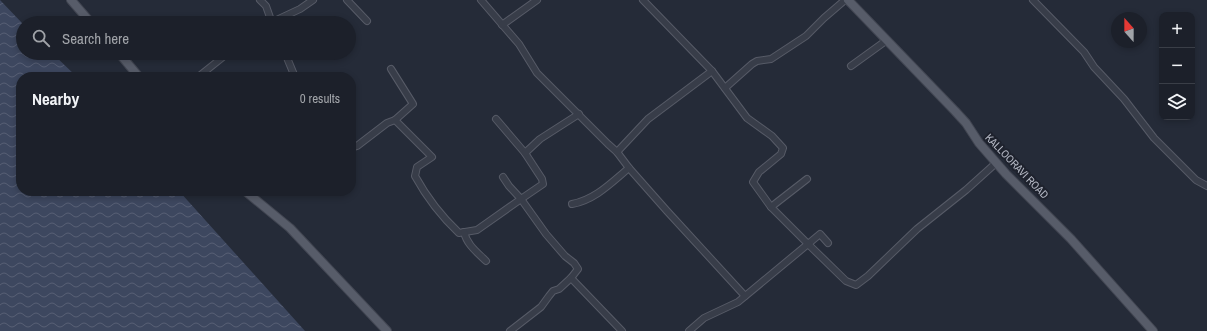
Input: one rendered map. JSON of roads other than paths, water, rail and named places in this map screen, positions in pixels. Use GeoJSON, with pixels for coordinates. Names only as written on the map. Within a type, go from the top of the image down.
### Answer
{"type":"FeatureCollection","features":[{"type":"Feature","properties":{"kind":"main road"},"geometry":{"type":"LineString","coordinates":[[71,0],[85,16]]}},
{"type":"Feature","properties":{"kind":"main road","name":"KALLOORAVI ROAD"},"geometry":{"type":"LineString","coordinates":[[847,0],[955,111],[966,123],[979,143],[996,163],[1072,239],[1153,331]]}},
{"type":"Feature","properties":{"kind":"main road"},"geometry":{"type":"LineString","coordinates":[[125,60],[135,72]]}},
{"type":"Feature","properties":{"kind":"main road"},"geometry":{"type":"LineString","coordinates":[[251,196],[290,228],[387,331]]}},
{"type":"Feature","properties":{"kind":"street"},"geometry":{"type":"LineString","coordinates":[[260,0],[266,6],[269,16]]}},
{"type":"Feature","properties":{"kind":"street"},"geometry":{"type":"LineString","coordinates":[[286,16],[300,9],[313,0]]}},
{"type":"Feature","properties":{"kind":"street"},"geometry":{"type":"LineString","coordinates":[[346,0],[367,21]]}},
{"type":"Feature","properties":{"kind":"street"},"geometry":{"type":"LineString","coordinates":[[481,0],[519,44],[537,73],[617,152],[667,211],[745,296]]}},
{"type":"Feature","properties":{"kind":"street"},"geometry":{"type":"LineString","coordinates":[[502,25],[537,0]]}},
{"type":"Feature","properties":{"kind":"street"},"geometry":{"type":"LineString","coordinates":[[642,0],[712,71],[747,118],[772,136],[783,148],[781,154],[759,172],[752,182],[770,207],[846,281],[856,285],[868,276],[917,229],[966,190],[996,163]]}},
{"type":"Feature","properties":{"kind":"street"},"geometry":{"type":"LineString","coordinates":[[725,88],[752,64],[757,61],[772,59],[806,36],[824,18],[847,0]]}},
{"type":"Feature","properties":{"kind":"street"},"geometry":{"type":"LineString","coordinates":[[1033,0],[1084,52],[1094,67],[1124,99],[1154,138],[1196,180],[1207,186]]}},
{"type":"Feature","properties":{"kind":"street"},"geometry":{"type":"LineString","coordinates":[[851,66],[887,40]]}},
{"type":"Feature","properties":{"kind":"street"},"geometry":{"type":"LineString","coordinates":[[204,72],[219,60]]}},
{"type":"Feature","properties":{"kind":"street"},"geometry":{"type":"LineString","coordinates":[[288,60],[293,72]]}},
{"type":"Feature","properties":{"kind":"street"},"geometry":{"type":"LineString","coordinates":[[356,146],[387,123],[395,120],[413,104],[391,69]]}},
{"type":"Feature","properties":{"kind":"street"},"geometry":{"type":"LineString","coordinates":[[617,152],[648,119],[712,71]]}},
{"type":"Feature","properties":{"kind":"street"},"geometry":{"type":"LineString","coordinates":[[525,154],[540,139],[579,114]]}},
{"type":"Feature","properties":{"kind":"street"},"geometry":{"type":"LineString","coordinates":[[395,120],[432,157],[417,167],[415,176],[424,191],[448,223],[459,233],[477,230],[543,184],[542,179],[525,154],[496,118]]}},
{"type":"Feature","properties":{"kind":"street"},"geometry":{"type":"LineString","coordinates":[[572,204],[583,202],[599,192],[629,168]]}},
{"type":"Feature","properties":{"kind":"street"},"geometry":{"type":"LineString","coordinates":[[503,177],[546,234],[578,269],[575,274],[559,289],[553,291],[541,307],[510,331]]}},
{"type":"Feature","properties":{"kind":"street"},"geometry":{"type":"LineString","coordinates":[[770,207],[807,179]]}},
{"type":"Feature","properties":{"kind":"street"},"geometry":{"type":"LineString","coordinates":[[464,232],[471,248],[486,261]]}},
{"type":"Feature","properties":{"kind":"street"},"geometry":{"type":"LineString","coordinates":[[688,331],[704,318],[738,302],[766,277],[820,234],[828,243]]}},
{"type":"Feature","properties":{"kind":"street"},"geometry":{"type":"LineString","coordinates":[[571,278],[622,331]]}},
{"type":"Feature","properties":{"kind":"water"},"geometry":{"type":"Polygon","coordinates":[[[0,0],[16,17],[16,60],[59,60],[72,72],[16,72],[16,196],[184,196],[305,331],[0,331],[0,0]]]}}]}
